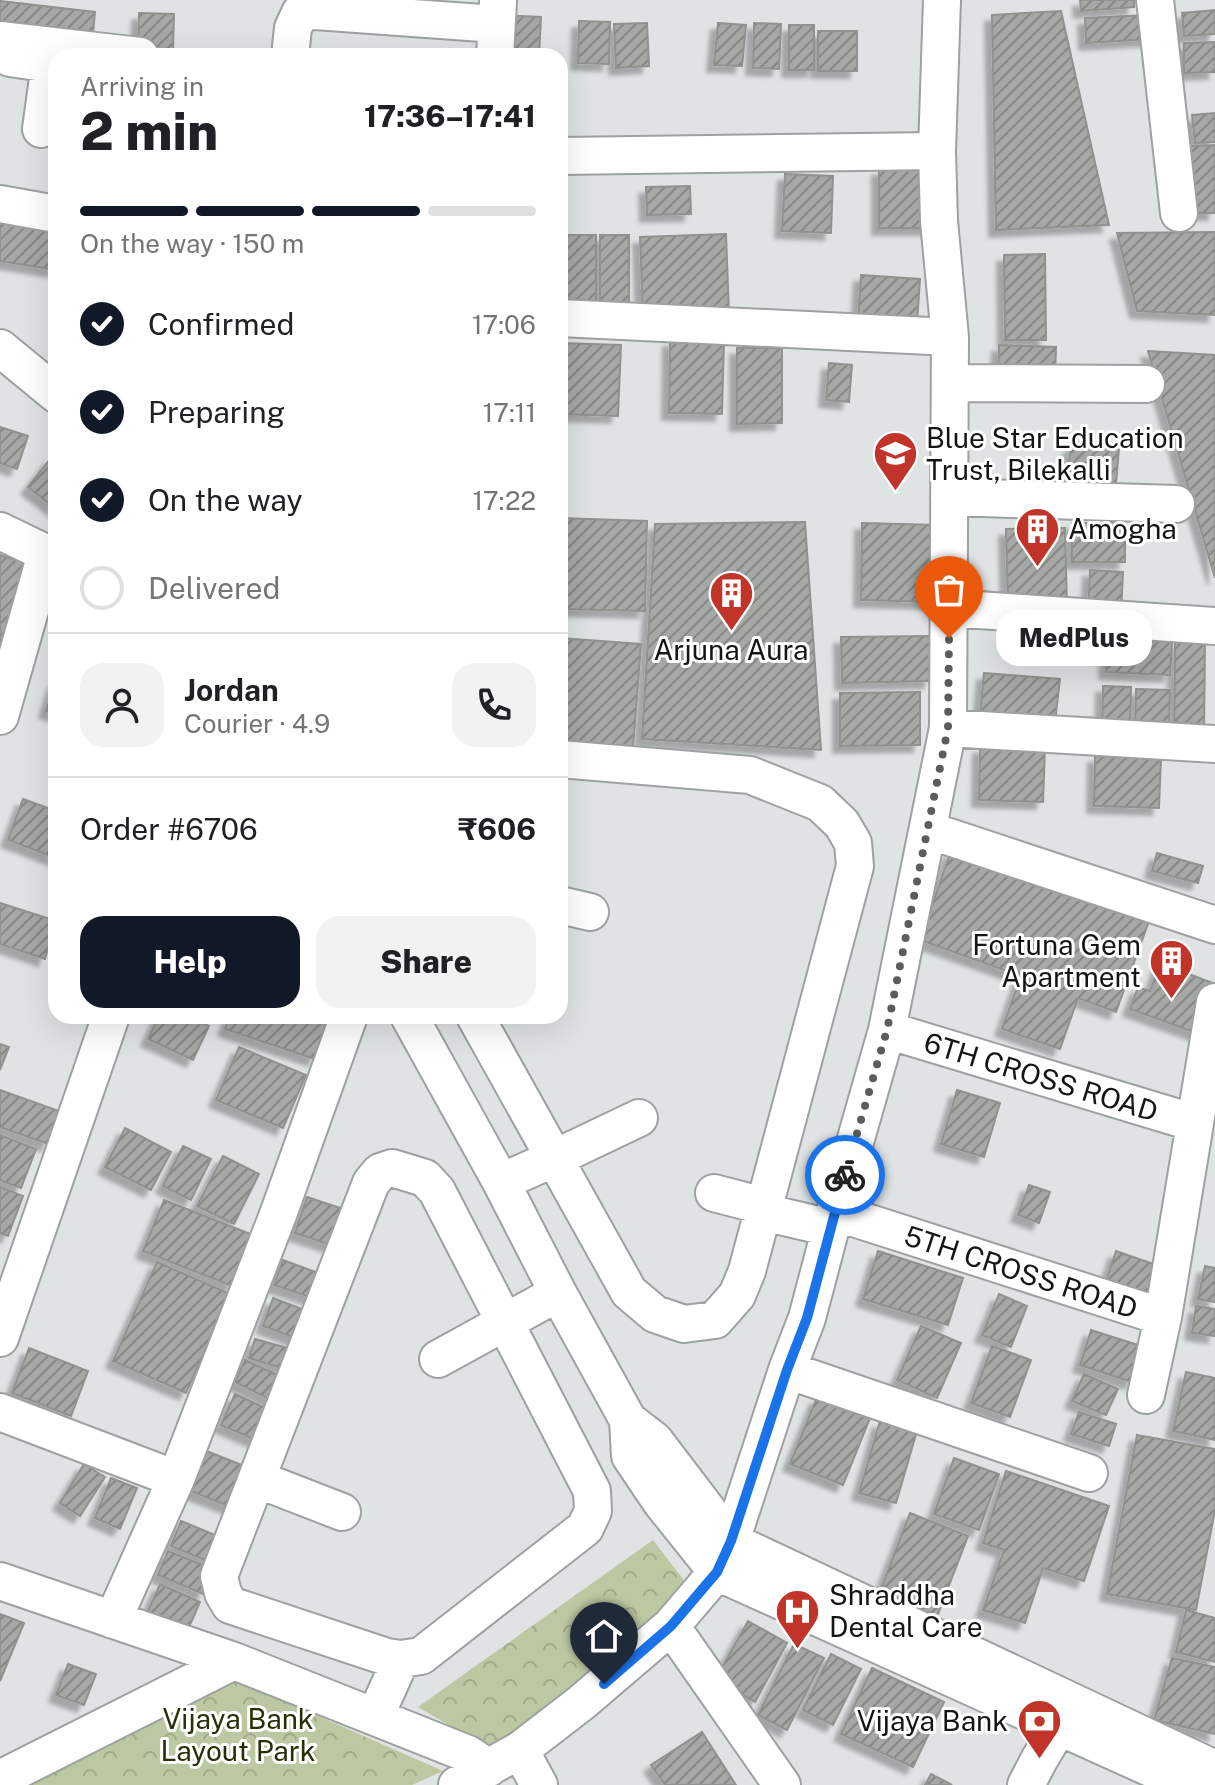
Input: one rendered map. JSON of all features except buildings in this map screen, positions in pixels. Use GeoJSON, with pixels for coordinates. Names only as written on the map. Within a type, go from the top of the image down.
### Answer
{"type":"FeatureCollection","features":[{"type":"Feature","properties":{"kind":"street"},"geometry":{"type":"LineString","coordinates":[[457,1785],[520,1750],[671,1626],[724,1556],[807,1318],[887,1030],[948,728],[950,337],[939,221],[937,151],[942,0]]}},
{"type":"Feature","properties":{"kind":"street"},"geometry":{"type":"LineString","coordinates":[[1155,0],[1179,213]]}},
{"type":"Feature","properties":{"kind":"street"},"geometry":{"type":"LineString","coordinates":[[291,48],[293,28],[300,13],[315,11],[497,27]]}},
{"type":"Feature","properties":{"kind":"street"},"geometry":{"type":"LineString","coordinates":[[0,40],[70,48]]}},
{"type":"Feature","properties":{"kind":"street"},"geometry":{"type":"LineString","coordinates":[[0,57],[48,64]]}},
{"type":"Feature","properties":{"kind":"street"},"geometry":{"type":"LineString","coordinates":[[41,129],[48,78]]}},
{"type":"Feature","properties":{"kind":"street"},"geometry":{"type":"LineString","coordinates":[[568,156],[937,151]]}},
{"type":"Feature","properties":{"kind":"street"},"geometry":{"type":"LineString","coordinates":[[0,204],[48,213]]}},
{"type":"Feature","properties":{"kind":"street"},"geometry":{"type":"LineString","coordinates":[[568,318],[950,337]]}},
{"type":"Feature","properties":{"kind":"street"},"geometry":{"type":"LineString","coordinates":[[0,348],[48,387]]}},
{"type":"Feature","properties":{"kind":"street"},"geometry":{"type":"LineString","coordinates":[[950,383],[1146,384]]}},
{"type":"Feature","properties":{"kind":"street"},"geometry":{"type":"LineString","coordinates":[[949,497],[1176,504]]}},
{"type":"Feature","properties":{"kind":"street"},"geometry":{"type":"LineString","coordinates":[[0,531],[48,555]]}},
{"type":"Feature","properties":{"kind":"street"},"geometry":{"type":"LineString","coordinates":[[0,716],[48,565]]}},
{"type":"Feature","properties":{"kind":"street"},"geometry":{"type":"LineString","coordinates":[[949,608],[1215,626]]}},
{"type":"Feature","properties":{"kind":"street"},"geometry":{"type":"LineString","coordinates":[[948,728],[1215,744]]}},
{"type":"Feature","properties":{"kind":"street"},"geometry":{"type":"LineString","coordinates":[[480,1024],[629,1292],[655,1314],[684,1324],[715,1320],[737,1295],[747,1271],[855,866],[853,843],[842,824],[820,803],[750,775],[568,760]]}},
{"type":"Feature","properties":{"kind":"street"},"geometry":{"type":"LineString","coordinates":[[928,830],[1215,925]]}},
{"type":"Feature","properties":{"kind":"street"},"geometry":{"type":"LineString","coordinates":[[1146,1395],[1163,1317],[1215,1002]]}},
{"type":"Feature","properties":{"kind":"street"},"geometry":{"type":"LineString","coordinates":[[0,1338],[108,1024]]}},
{"type":"Feature","properties":{"kind":"street"},"geometry":{"type":"LineString","coordinates":[[113,1620],[176,1479],[279,1212],[346,1024]]}},
{"type":"Feature","properties":{"kind":"street"},"geometry":{"type":"LineString","coordinates":[[413,1024],[628,1420],[654,1440],[724,1556],[1059,1726],[1188,1785]]}},
{"type":"Feature","properties":{"kind":"street","name":"6TH CROSS ROAD"},"geometry":{"type":"LineString","coordinates":[[887,1030],[1195,1123]]}},
{"type":"Feature","properties":{"kind":"street"},"geometry":{"type":"LineString","coordinates":[[501,1182],[639,1118]]}},
{"type":"Feature","properties":{"kind":"street"},"geometry":{"type":"LineString","coordinates":[[392,1168],[425,1178],[437,1191],[505,1323],[592,1491],[593,1511],[585,1528],[421,1656],[401,1659],[373,1652],[230,1605],[219,1576],[371,1183],[380,1172],[392,1168]]}},
{"type":"Feature","properties":{"kind":"street","name":"5TH CROSS ROAD"},"geometry":{"type":"LineString","coordinates":[[714,1193],[763,1209],[833,1220],[1163,1317]]}},
{"type":"Feature","properties":{"kind":"street"},"geometry":{"type":"LineString","coordinates":[[438,1359],[558,1293]]}},
{"type":"Feature","properties":{"kind":"street"},"geometry":{"type":"LineString","coordinates":[[787,1370],[1089,1473]]}},
{"type":"Feature","properties":{"kind":"street"},"geometry":{"type":"LineString","coordinates":[[0,1412],[176,1479]]}},
{"type":"Feature","properties":{"kind":"street"},"geometry":{"type":"LineString","coordinates":[[257,1479],[342,1512]]}},
{"type":"Feature","properties":{"kind":"street"},"geometry":{"type":"LineString","coordinates":[[724,1556],[1215,1769]]}},
{"type":"Feature","properties":{"kind":"street"},"geometry":{"type":"LineString","coordinates":[[0,1581],[234,1661],[468,1754],[489,1768]]}},
{"type":"Feature","properties":{"kind":"street"},"geometry":{"type":"LineString","coordinates":[[671,1626],[782,1785]]}},
{"type":"Feature","properties":{"kind":"street"},"geometry":{"type":"LineString","coordinates":[[375,1717],[401,1659]]}},
{"type":"Feature","properties":{"kind":"street"},"geometry":{"type":"LineString","coordinates":[[0,1779],[234,1661]]}},
{"type":"Feature","properties":{"kind":"street"},"geometry":{"type":"LineString","coordinates":[[1026,1785],[1059,1726]]}},
{"type":"Feature","properties":{"kind":"street"},"geometry":{"type":"LineString","coordinates":[[520,1750],[539,1785]]}},
{"type":"Feature","properties":{"kind":"green space"},"geometry":{"type":"Polygon","coordinates":[[[653,1540],[686,1583],[641,1636],[495,1752],[418,1707],[653,1540]]]}},
{"type":"Feature","properties":{"kind":"green space","name":"Vijaya Bank Layout Park"},"geometry":{"type":"Polygon","coordinates":[[[232,1678],[443,1771],[412,1785],[26,1785],[232,1678]]]}},
{"type":"Feature","properties":{"kind":"way so far"},"geometry":{"type":"LineString","coordinates":[[845,1175],[887,1030],[948,728],[949,638]]}},
{"type":"Feature","properties":{"kind":"place","name":"Blue Star Education Trust, Bilekalli"},"geometry":{"type":"Point","coordinates":[895,493]}},
{"type":"Feature","properties":{"kind":"place","name":"Amogha"},"geometry":{"type":"Point","coordinates":[1037,568]}},
{"type":"Feature","properties":{"kind":"place","name":"Arjuna Aura"},"geometry":{"type":"Point","coordinates":[731,632]}},
{"type":"Feature","properties":{"kind":"place","name":"MedPlus"},"geometry":{"type":"Point","coordinates":[949,638]}},
{"type":"Feature","properties":{"kind":"place","name":"Fortuna Gem Apartment"},"geometry":{"type":"Point","coordinates":[1172,1000]}},
{"type":"Feature","properties":{"kind":"place","name":"Shraddha Dental Care"},"geometry":{"type":"Point","coordinates":[798,1650]}},
{"type":"Feature","properties":{"kind":"place","name":"Vijaya Bank"},"geometry":{"type":"Point","coordinates":[1039,1760]}},
{"type":"Feature","properties":{"kind":"route"},"geometry":{"type":"LineString","coordinates":[[604,1684],[671,1626],[717,1572],[731,1541],[807,1318],[845,1175]]}}]}
